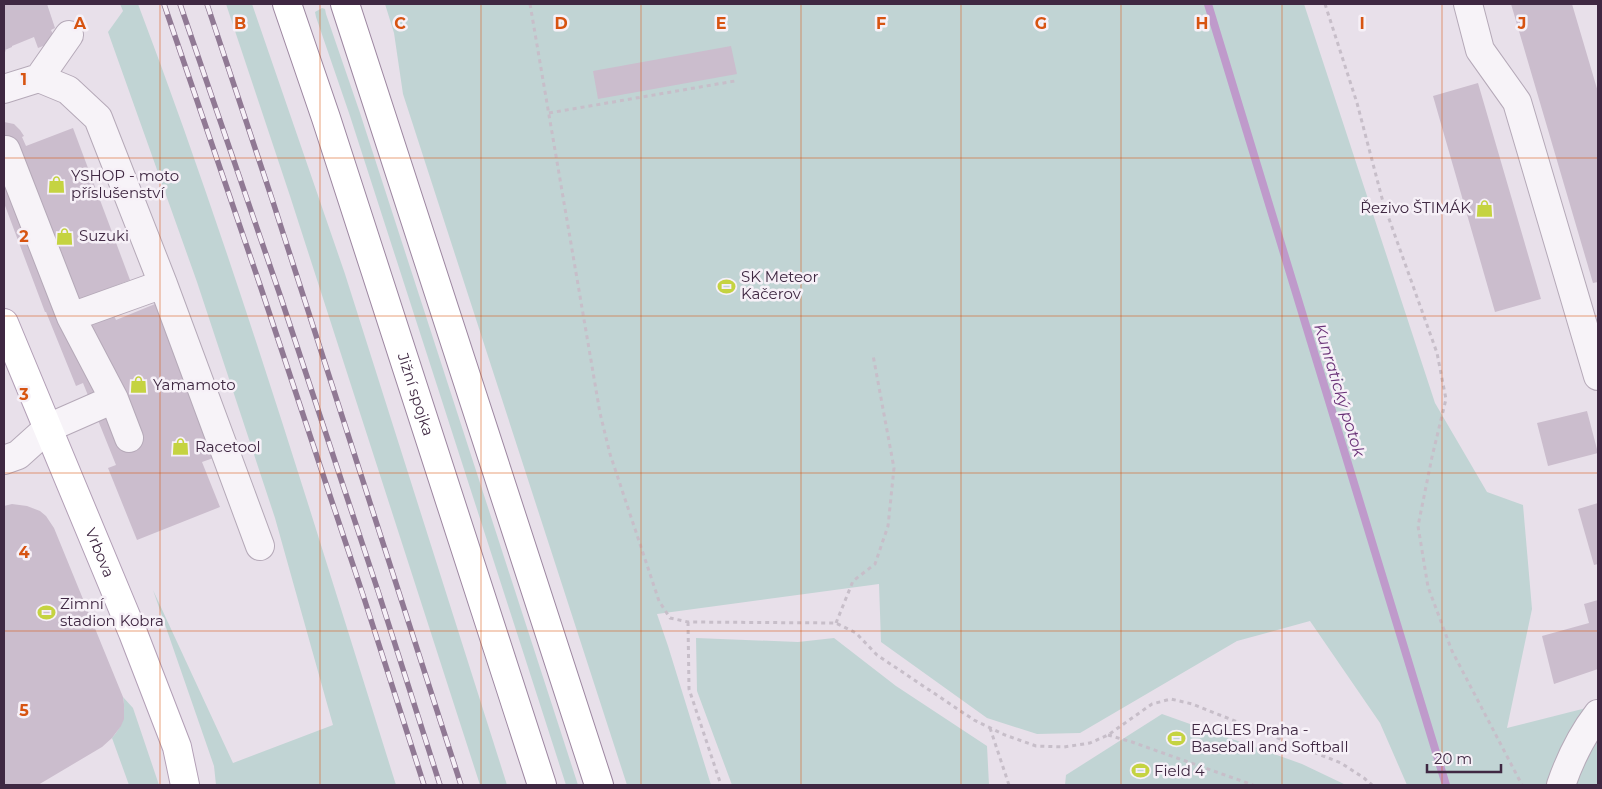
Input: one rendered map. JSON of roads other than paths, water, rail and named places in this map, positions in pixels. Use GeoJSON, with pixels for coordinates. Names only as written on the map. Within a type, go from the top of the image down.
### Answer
{"type":"FeatureCollection","features":[{"type":"Feature","properties":{"kind":"main road","name":"Jižní spojka"},"geometry":{"type":"LineString","coordinates":[[287,4],[326,118],[542,785]]}},
{"type":"Feature","properties":{"kind":"main road"},"geometry":{"type":"LineString","coordinates":[[345,4],[599,785]]}},
{"type":"Feature","properties":{"kind":"main road","name":"Vrbova"},"geometry":{"type":"LineString","coordinates":[[4,323],[133,633],[177,747],[185,785]]}},
{"type":"Feature","properties":{"kind":"street"},"geometry":{"type":"LineString","coordinates":[[1468,4],[1480,50],[1517,102],[1590,318],[1598,376]]}},
{"type":"Feature","properties":{"kind":"street"},"geometry":{"type":"LineString","coordinates":[[4,89],[39,78],[69,35]]}},
{"type":"Feature","properties":{"kind":"street"},"geometry":{"type":"LineString","coordinates":[[39,78],[68,90],[98,118],[163,284],[260,546]]}},
{"type":"Feature","properties":{"kind":"street"},"geometry":{"type":"LineString","coordinates":[[6,150],[72,317],[114,398],[129,438]]}},
{"type":"Feature","properties":{"kind":"street"},"geometry":{"type":"LineString","coordinates":[[72,317],[163,284]]}},
{"type":"Feature","properties":{"kind":"street"},"geometry":{"type":"LineString","coordinates":[[4,460],[18,455],[48,428],[114,398]]}},
{"type":"Feature","properties":{"kind":"street"},"geometry":{"type":"LineString","coordinates":[[1561,785],[1569,761],[1591,723]]}},
{"type":"Feature","properties":{"kind":"waterway","name":"Kunratický potok"},"geometry":{"type":"LineString","coordinates":[[1208,4],[1446,785]]}},
{"type":"Feature","properties":{"kind":"railway"},"geometry":{"type":"LineString","coordinates":[[164,4],[261,288],[424,785]]}},
{"type":"Feature","properties":{"kind":"railway"},"geometry":{"type":"LineString","coordinates":[[180,4],[280,295],[440,785]]}},
{"type":"Feature","properties":{"kind":"railway"},"geometry":{"type":"LineString","coordinates":[[207,4],[273,202],[461,785]]}},
{"type":"Feature","properties":{"kind":"place","name":"YSHOP - moto příslušenství"},"geometry":{"type":"Point","coordinates":[57,185]}},
{"type":"Feature","properties":{"kind":"place","name":"Řezivo ŠTIMÁK"},"geometry":{"type":"Point","coordinates":[1485,208]}},
{"type":"Feature","properties":{"kind":"place","name":"Suzuki"},"geometry":{"type":"Point","coordinates":[65,236]}},
{"type":"Feature","properties":{"kind":"place","name":"SK Meteor Kačerov"},"geometry":{"type":"Point","coordinates":[727,286]}},
{"type":"Feature","properties":{"kind":"place","name":"Yamamoto"},"geometry":{"type":"Point","coordinates":[139,385]}},
{"type":"Feature","properties":{"kind":"place","name":"Racetool"},"geometry":{"type":"Point","coordinates":[181,447]}},
{"type":"Feature","properties":{"kind":"place","name":"Zimní stadion Kobra"},"geometry":{"type":"Point","coordinates":[46,613]}},
{"type":"Feature","properties":{"kind":"place","name":"EAGLES Praha - Baseball and Softball"},"geometry":{"type":"Point","coordinates":[1177,739]}},
{"type":"Feature","properties":{"kind":"place","name":"Field 4"},"geometry":{"type":"Point","coordinates":[1140,771]}}]}
